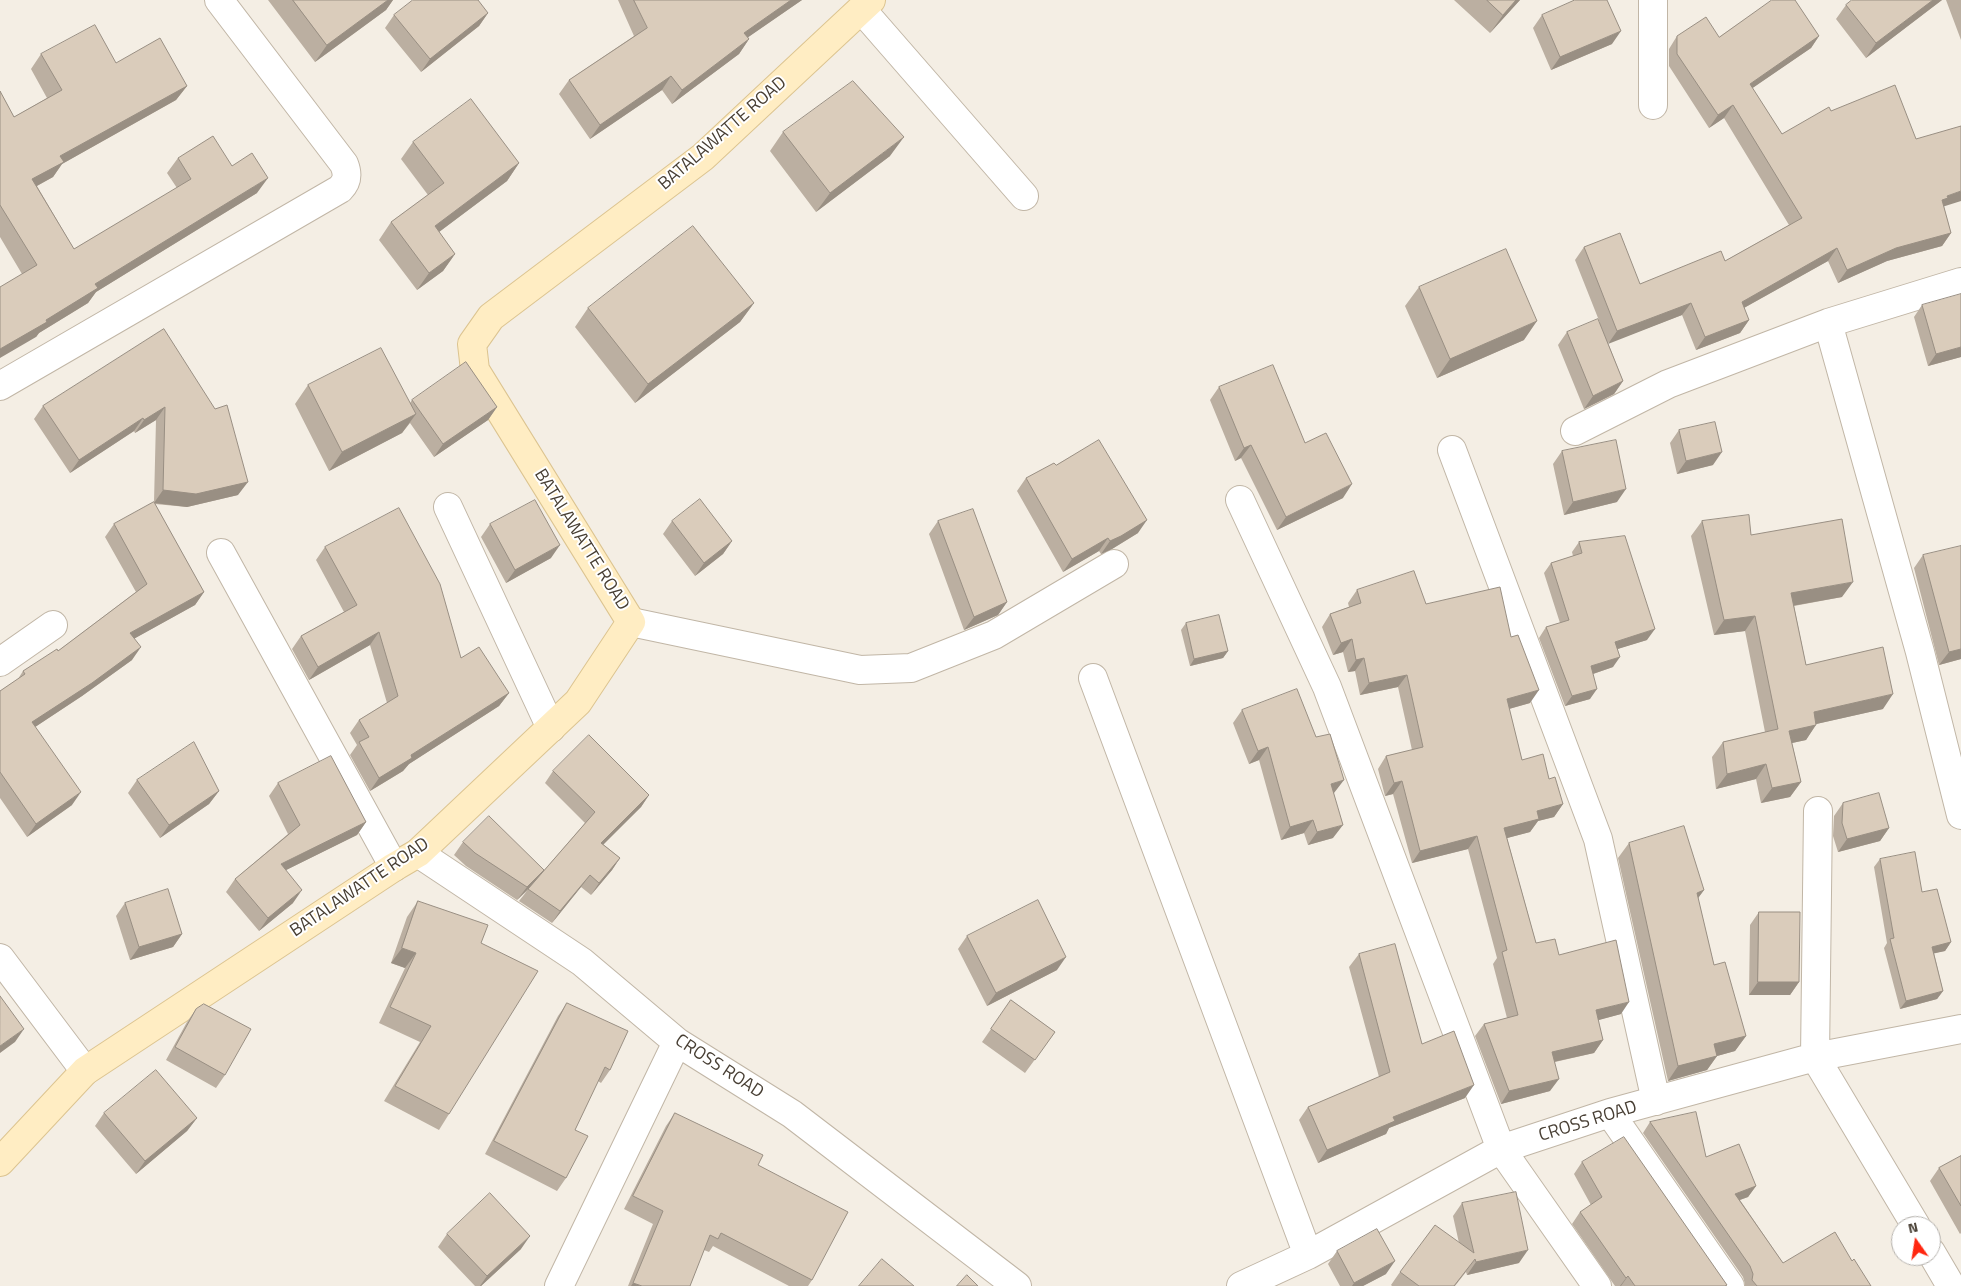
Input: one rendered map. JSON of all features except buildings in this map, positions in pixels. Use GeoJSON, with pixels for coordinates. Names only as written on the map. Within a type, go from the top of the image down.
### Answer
{"type":"FeatureCollection","features":[{"type":"Feature","properties":{"kind":"street"},"geometry":{"type":"LineString","coordinates":[[0,386],[340,189],[345,183],[348,173],[344,164],[219,0]]}},
{"type":"Feature","properties":{"kind":"street"},"geometry":{"type":"LineString","coordinates":[[1652,105],[1653,0]]}},
{"type":"Feature","properties":{"kind":"street"},"geometry":{"type":"LineString","coordinates":[[867,5],[1024,196]]}},
{"type":"Feature","properties":{"kind":"street","name":"BATALAWATTE ROAD"},"geometry":{"type":"LineString","coordinates":[[0,1162],[85,1072],[418,853],[578,702],[631,622],[475,370],[472,344],[491,317],[703,156],[867,5]]}},
{"type":"Feature","properties":{"kind":"street"},"geometry":{"type":"LineString","coordinates":[[1575,431],[1668,384],[1828,323],[1961,282]]}},
{"type":"Feature","properties":{"kind":"street"},"geometry":{"type":"LineString","coordinates":[[1828,323],[1920,652],[1961,815]]}},
{"type":"Feature","properties":{"kind":"street"},"geometry":{"type":"LineString","coordinates":[[1452,450],[1598,839],[1656,1101]]}},
{"type":"Feature","properties":{"kind":"street"},"geometry":{"type":"LineString","coordinates":[[1240,500],[1327,686],[1501,1149],[1597,1286]]}},
{"type":"Feature","properties":{"kind":"street"},"geometry":{"type":"LineString","coordinates":[[448,507],[551,728]]}},
{"type":"Feature","properties":{"kind":"street"},"geometry":{"type":"LineString","coordinates":[[221,552],[394,867]]}},
{"type":"Feature","properties":{"kind":"street"},"geometry":{"type":"LineString","coordinates":[[631,622],[860,670],[912,668],[994,635],[1114,564]]}},
{"type":"Feature","properties":{"kind":"street"},"geometry":{"type":"LineString","coordinates":[[0,662],[53,625]]}},
{"type":"Feature","properties":{"kind":"street"},"geometry":{"type":"LineString","coordinates":[[1093,678],[1308,1255]]}},
{"type":"Feature","properties":{"kind":"street"},"geometry":{"type":"LineString","coordinates":[[1818,811],[1815,1057],[1910,1216]]}},
{"type":"Feature","properties":{"kind":"street","name":"CROSS ROAD"},"geometry":{"type":"LineString","coordinates":[[418,853],[582,962],[677,1042],[792,1114],[1017,1286]]}},
{"type":"Feature","properties":{"kind":"street"},"geometry":{"type":"LineString","coordinates":[[0,958],[85,1072]]}},
{"type":"Feature","properties":{"kind":"street","name":"CROSS ROAD"},"geometry":{"type":"LineString","coordinates":[[1241,1286],[1308,1255],[1501,1149],[1610,1113],[1815,1057],[1961,1029]]}},
{"type":"Feature","properties":{"kind":"street"},"geometry":{"type":"LineString","coordinates":[[559,1286],[677,1042]]}},
{"type":"Feature","properties":{"kind":"street"},"geometry":{"type":"LineString","coordinates":[[1610,1113],[1730,1286]]}},
{"type":"Feature","properties":{"kind":"street"},"geometry":{"type":"LineString","coordinates":[[1939,1266],[1951,1286]]}}]}
